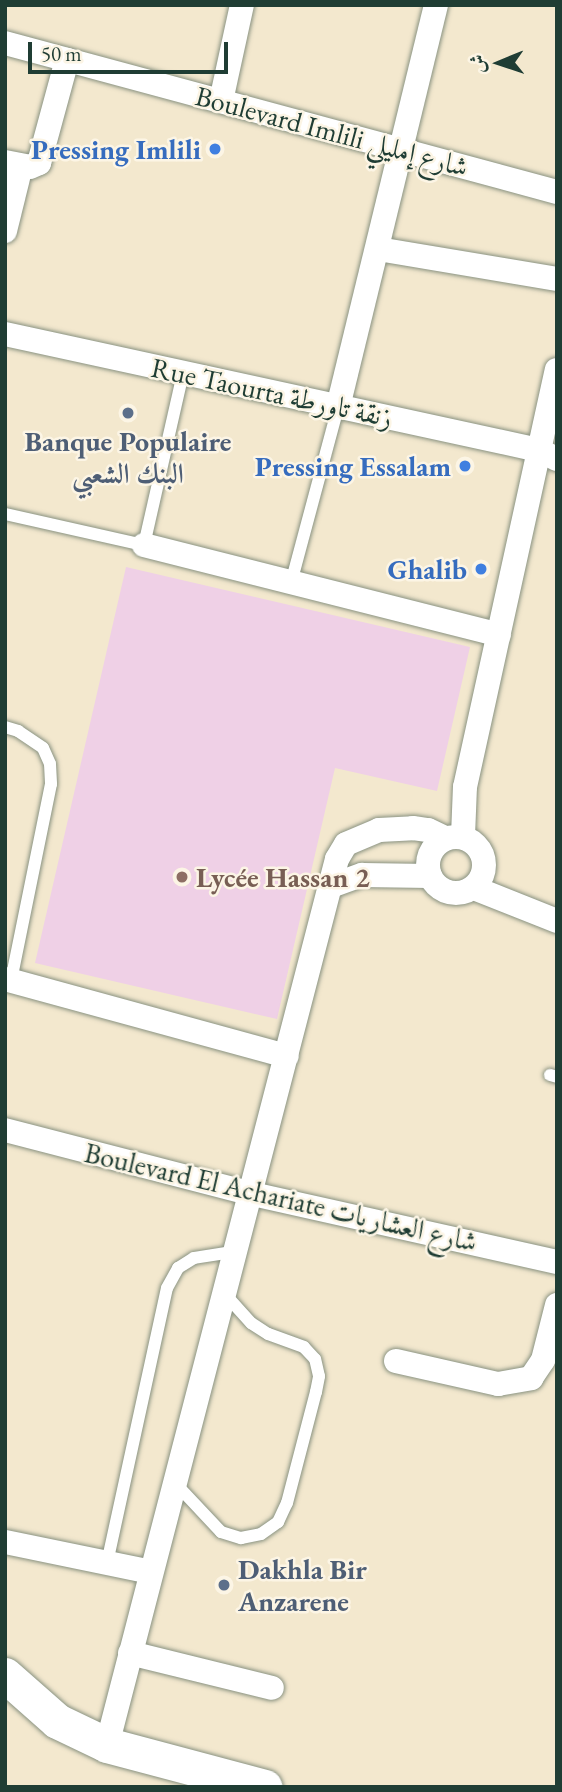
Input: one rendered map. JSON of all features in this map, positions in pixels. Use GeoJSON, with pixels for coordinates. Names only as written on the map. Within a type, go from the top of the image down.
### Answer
{"type":"FeatureCollection","features":[{"type":"Feature","properties":{"kind":"street"},"geometry":{"type":"LineString","coordinates":[[220,102],[242,5]]}},
{"type":"Feature","properties":{"kind":"street"},"geometry":{"type":"LineString","coordinates":[[338,407],[436,5]]}},
{"type":"Feature","properties":{"kind":"street","name":"Boulevard Imlili شارع إمليلي"},"geometry":{"type":"LineString","coordinates":[[5,43],[557,191]]}},
{"type":"Feature","properties":{"kind":"street"},"geometry":{"type":"LineString","coordinates":[[5,231],[13,164],[39,163],[67,60]]}},
{"type":"Feature","properties":{"kind":"street"},"geometry":{"type":"LineString","coordinates":[[378,249],[557,279]]}},
{"type":"Feature","properties":{"kind":"street","name":"Rue Taourta زنقة تاورطة"},"geometry":{"type":"LineString","coordinates":[[5,334],[548,454]]}},
{"type":"Feature","properties":{"kind":"street"},"geometry":{"type":"LineString","coordinates":[[107,1745],[176,1484],[248,1193],[287,1056],[337,859],[346,844],[359,836],[398,827],[429,830],[454,837],[475,843],[483,853],[485,865],[482,878],[474,888],[462,893],[449,892],[438,887],[430,876],[429,854],[454,837],[499,635],[548,454],[557,370]]}},
{"type":"Feature","properties":{"kind":"street"},"geometry":{"type":"LineString","coordinates":[[144,545],[499,635]]}},
{"type":"Feature","properties":{"kind":"street"},"geometry":{"type":"LineString","coordinates":[[331,886],[362,875],[430,876]]}},
{"type":"Feature","properties":{"kind":"street"},"geometry":{"type":"LineString","coordinates":[[474,888],[557,921]]}},
{"type":"Feature","properties":{"kind":"street"},"geometry":{"type":"LineString","coordinates":[[8,980],[287,1056]]}},
{"type":"Feature","properties":{"kind":"street","name":"Boulevard El Achariate شارع العشاريات"},"geometry":{"type":"LineString","coordinates":[[5,1130],[248,1193],[557,1262]]}},
{"type":"Feature","properties":{"kind":"street"},"geometry":{"type":"LineString","coordinates":[[396,1361],[498,1384],[531,1378],[543,1360],[557,1305]]}},
{"type":"Feature","properties":{"kind":"street"},"geometry":{"type":"LineString","coordinates":[[5,1542],[151,1572]]}},
{"type":"Feature","properties":{"kind":"street"},"geometry":{"type":"LineString","coordinates":[[130,1653],[272,1688]]}},
{"type":"Feature","properties":{"kind":"street"},"geometry":{"type":"LineString","coordinates":[[5,1675],[57,1721],[107,1745],[191,1777],[265,1787]]}},
{"type":"Feature","properties":{"kind":"lane"},"geometry":{"type":"LineString","coordinates":[[5,514],[144,545],[183,373]]}},
{"type":"Feature","properties":{"kind":"lane"},"geometry":{"type":"LineString","coordinates":[[291,583],[338,407]]}},
{"type":"Feature","properties":{"kind":"lane"},"geometry":{"type":"LineString","coordinates":[[5,727],[18,731],[43,748],[50,764],[51,784],[8,980]]}},
{"type":"Feature","properties":{"kind":"lane"},"geometry":{"type":"LineString","coordinates":[[107,1563],[167,1288],[178,1268],[194,1258],[233,1252]]}},
{"type":"Feature","properties":{"kind":"lane"},"geometry":{"type":"LineString","coordinates":[[176,1484],[221,1532],[241,1538],[261,1534],[278,1522],[287,1503],[316,1392],[319,1376],[315,1359],[303,1347],[268,1334],[251,1323],[223,1293]]}},
{"type":"Feature","properties":{"kind":"shaded area","name":"Lycée Hassan 2"},"geometry":{"type":"Polygon","coordinates":[[[126,567],[470,647],[437,791],[335,768],[277,1019],[35,963],[126,567]]]}},
{"type":"Feature","properties":{"kind":"place","name":"Pressing Imlili"},"geometry":{"type":"Point","coordinates":[215,149]}},
{"type":"Feature","properties":{"kind":"place","name":"Banque Populaire البنك الشعبي"},"geometry":{"type":"Point","coordinates":[128,413]}},
{"type":"Feature","properties":{"kind":"place","name":"Pressing Essalam"},"geometry":{"type":"Point","coordinates":[465,466]}},
{"type":"Feature","properties":{"kind":"place","name":"Ghalib"},"geometry":{"type":"Point","coordinates":[481,569]}},
{"type":"Feature","properties":{"kind":"place","name":"Lycée Hassan 2"},"geometry":{"type":"Point","coordinates":[182,877]}},
{"type":"Feature","properties":{"kind":"place","name":"Dakhla Bir Anzarene"},"geometry":{"type":"Point","coordinates":[224,1585]}}]}
